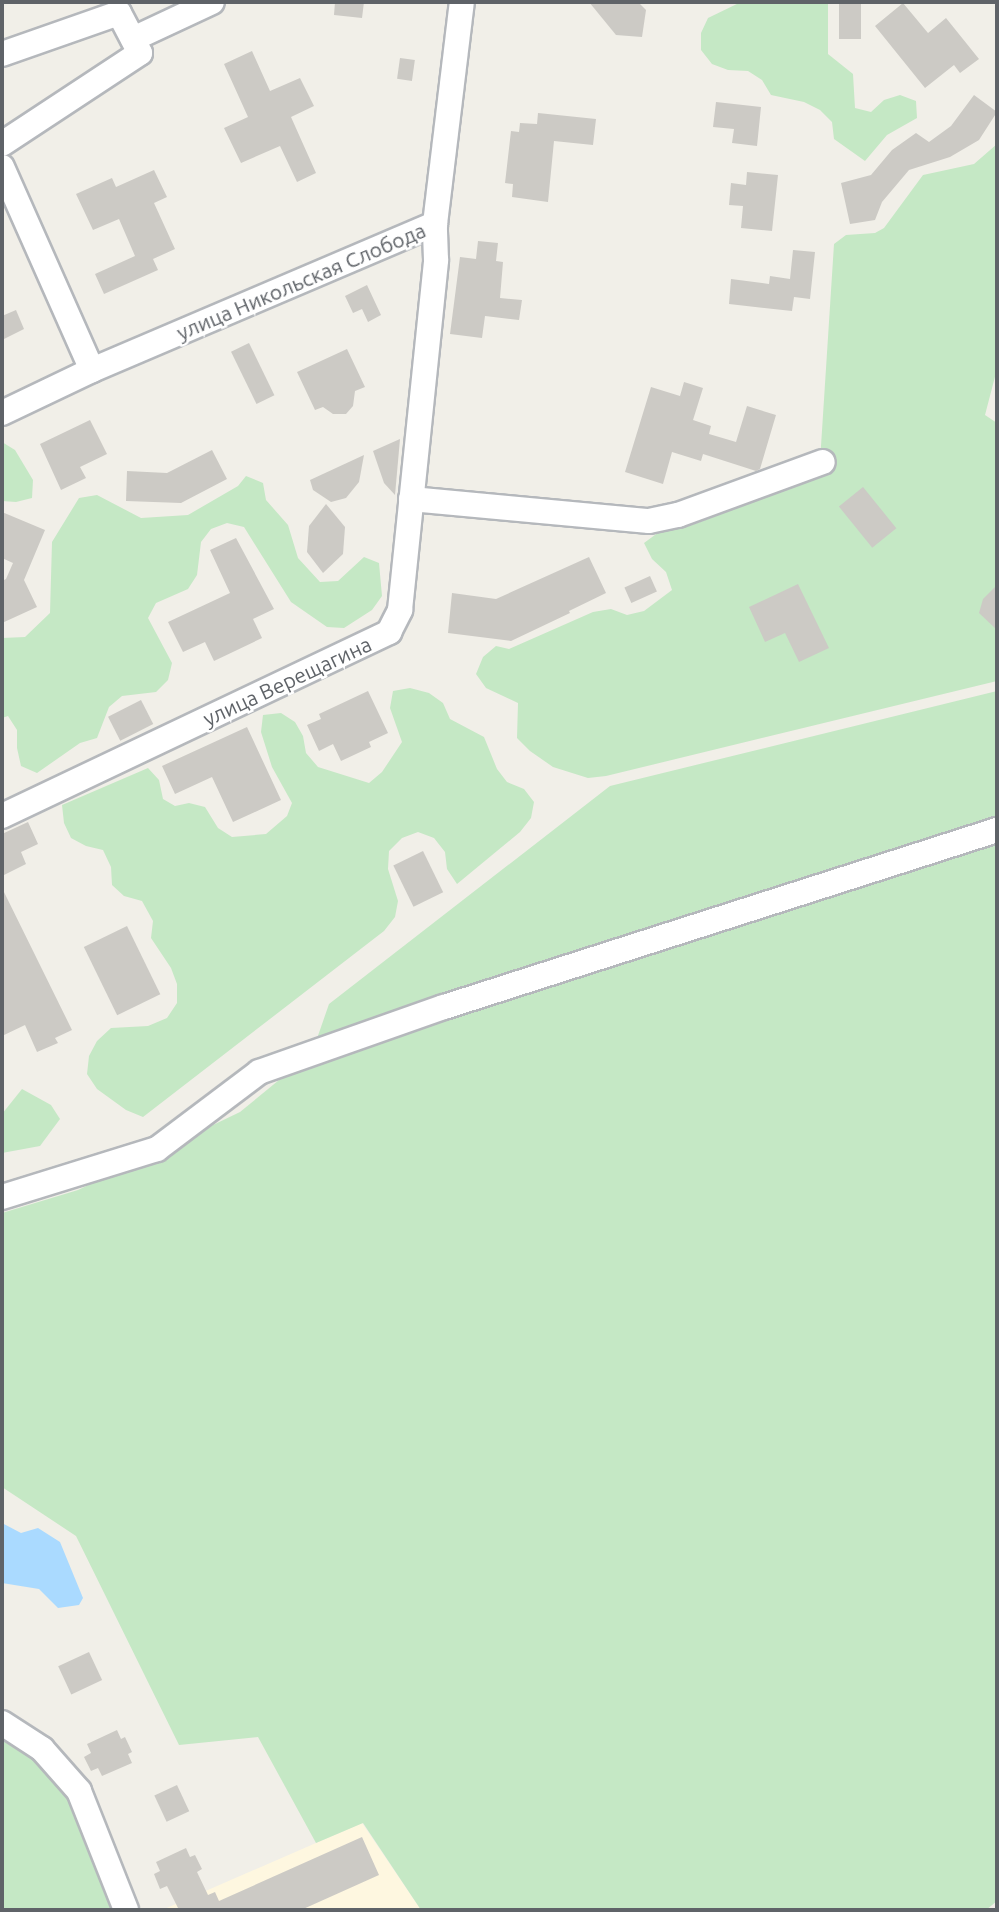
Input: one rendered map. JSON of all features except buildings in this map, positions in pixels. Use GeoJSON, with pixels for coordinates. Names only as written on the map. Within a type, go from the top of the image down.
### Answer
{"type":"FeatureCollection","features":[{"type":"Feature","properties":{"kind":"street"},"geometry":{"type":"LineString","coordinates":[[133,39],[212,2]]}},
{"type":"Feature","properties":{"kind":"street","name":"улица Никольская Слобода"},"geometry":{"type":"LineString","coordinates":[[2,413],[92,370],[435,224],[462,2]]}},
{"type":"Feature","properties":{"kind":"street"},"geometry":{"type":"LineString","coordinates":[[2,54],[119,13],[140,53],[2,144]]}},
{"type":"Feature","properties":{"kind":"street"},"geometry":{"type":"LineString","coordinates":[[2,167],[92,370]]}},
{"type":"Feature","properties":{"kind":"street","name":"улица Верещагина"},"geometry":{"type":"LineString","coordinates":[[2,816],[389,632],[400,610],[436,260],[435,224]]}},
{"type":"Feature","properties":{"kind":"street"},"geometry":{"type":"LineString","coordinates":[[411,499],[649,522],[678,515],[823,463]]}},
{"type":"Feature","properties":{"kind":"street"},"geometry":{"type":"LineString","coordinates":[[2,1197],[158,1149],[259,1072],[444,1007],[997,830]]}},
{"type":"Feature","properties":{"kind":"street"},"geometry":{"type":"LineString","coordinates":[[2,1723],[42,1749],[79,1791],[127,1910]]}},
{"type":"Feature","properties":{"kind":"shaded area"},"geometry":{"type":"Polygon","coordinates":[[[362,1823],[421,1910],[162,1910],[316,1843],[362,1823]]]}},
{"type":"Feature","properties":{"kind":"green space"},"geometry":{"type":"Polygon","coordinates":[[[741,2],[828,2],[828,54],[853,74],[855,108],[871,112],[884,100],[900,95],[916,101],[917,118],[887,135],[865,161],[834,139],[832,122],[820,110],[804,102],[771,95],[762,80],[748,71],[728,70],[712,64],[701,50],[701,33],[708,18],[741,2]]]}},
{"type":"Feature","properties":{"kind":"green space"},"geometry":{"type":"Polygon","coordinates":[[[997,144],[997,369],[985,415],[997,423],[997,681],[606,776],[588,778],[553,767],[530,751],[517,738],[518,703],[486,688],[476,674],[483,657],[496,646],[509,649],[593,612],[611,609],[627,615],[644,611],[672,590],[666,572],[652,559],[644,543],[659,532],[692,525],[819,477],[834,244],[846,235],[875,233],[884,228],[923,175],[974,164],[997,144]]]}},
{"type":"Feature","properties":{"kind":"green space"},"geometry":{"type":"Polygon","coordinates":[[[2,442],[15,450],[33,480],[32,498],[16,502],[2,501],[2,442]]]}},
{"type":"Feature","properties":{"kind":"green space"},"geometry":{"type":"Polygon","coordinates":[[[246,476],[263,483],[266,500],[288,525],[298,558],[320,582],[338,581],[364,557],[379,563],[382,596],[372,610],[344,628],[327,627],[291,602],[244,527],[227,523],[211,529],[201,542],[197,575],[188,589],[156,603],[148,618],[172,663],[168,680],[156,692],[122,696],[109,707],[97,738],[80,743],[37,773],[21,766],[17,730],[8,716],[2,718],[2,638],[25,637],[50,613],[52,542],[79,498],[97,495],[141,518],[188,515],[238,486],[246,476]]]}},
{"type":"Feature","properties":{"kind":"green space"},"geometry":{"type":"Polygon","coordinates":[[[410,688],[429,693],[443,703],[450,719],[484,737],[497,769],[507,782],[524,789],[534,802],[531,818],[520,832],[457,884],[447,869],[445,852],[434,838],[418,832],[402,838],[389,851],[388,869],[398,901],[395,917],[384,931],[143,1117],[126,1110],[97,1089],[87,1074],[89,1056],[97,1041],[111,1028],[148,1026],[167,1018],[177,1003],[177,984],[171,968],[151,938],[153,921],[142,901],[124,896],[112,885],[111,867],[103,850],[86,846],[71,838],[64,823],[62,805],[148,768],[159,780],[163,799],[175,806],[189,803],[205,807],[218,828],[232,837],[266,834],[287,816],[292,803],[272,767],[261,732],[263,715],[281,713],[295,722],[303,736],[306,753],[318,767],[369,783],[382,772],[402,742],[390,708],[393,691],[410,688]]]}},
{"type":"Feature","properties":{"kind":"green space"},"geometry":{"type":"Polygon","coordinates":[[[997,691],[997,1901],[986,1910],[421,1910],[363,1823],[316,1843],[258,1737],[179,1745],[76,1536],[2,1487],[2,1213],[78,1190],[240,1112],[312,1053],[329,1004],[610,786],[997,691]]]}},
{"type":"Feature","properties":{"kind":"green space"},"geometry":{"type":"Polygon","coordinates":[[[22,1089],[51,1105],[60,1119],[40,1146],[2,1153],[2,1114],[22,1089]]]}},
{"type":"Feature","properties":{"kind":"green space"},"geometry":{"type":"Polygon","coordinates":[[[2,1740],[39,1763],[63,1788],[113,1907],[110,1910],[2,1910],[2,1740]]]}},
{"type":"Feature","properties":{"kind":"water"},"geometry":{"type":"Polygon","coordinates":[[[2,1523],[21,1533],[38,1528],[60,1542],[83,1598],[79,1605],[58,1608],[39,1589],[2,1583],[2,1523]]]}}]}
